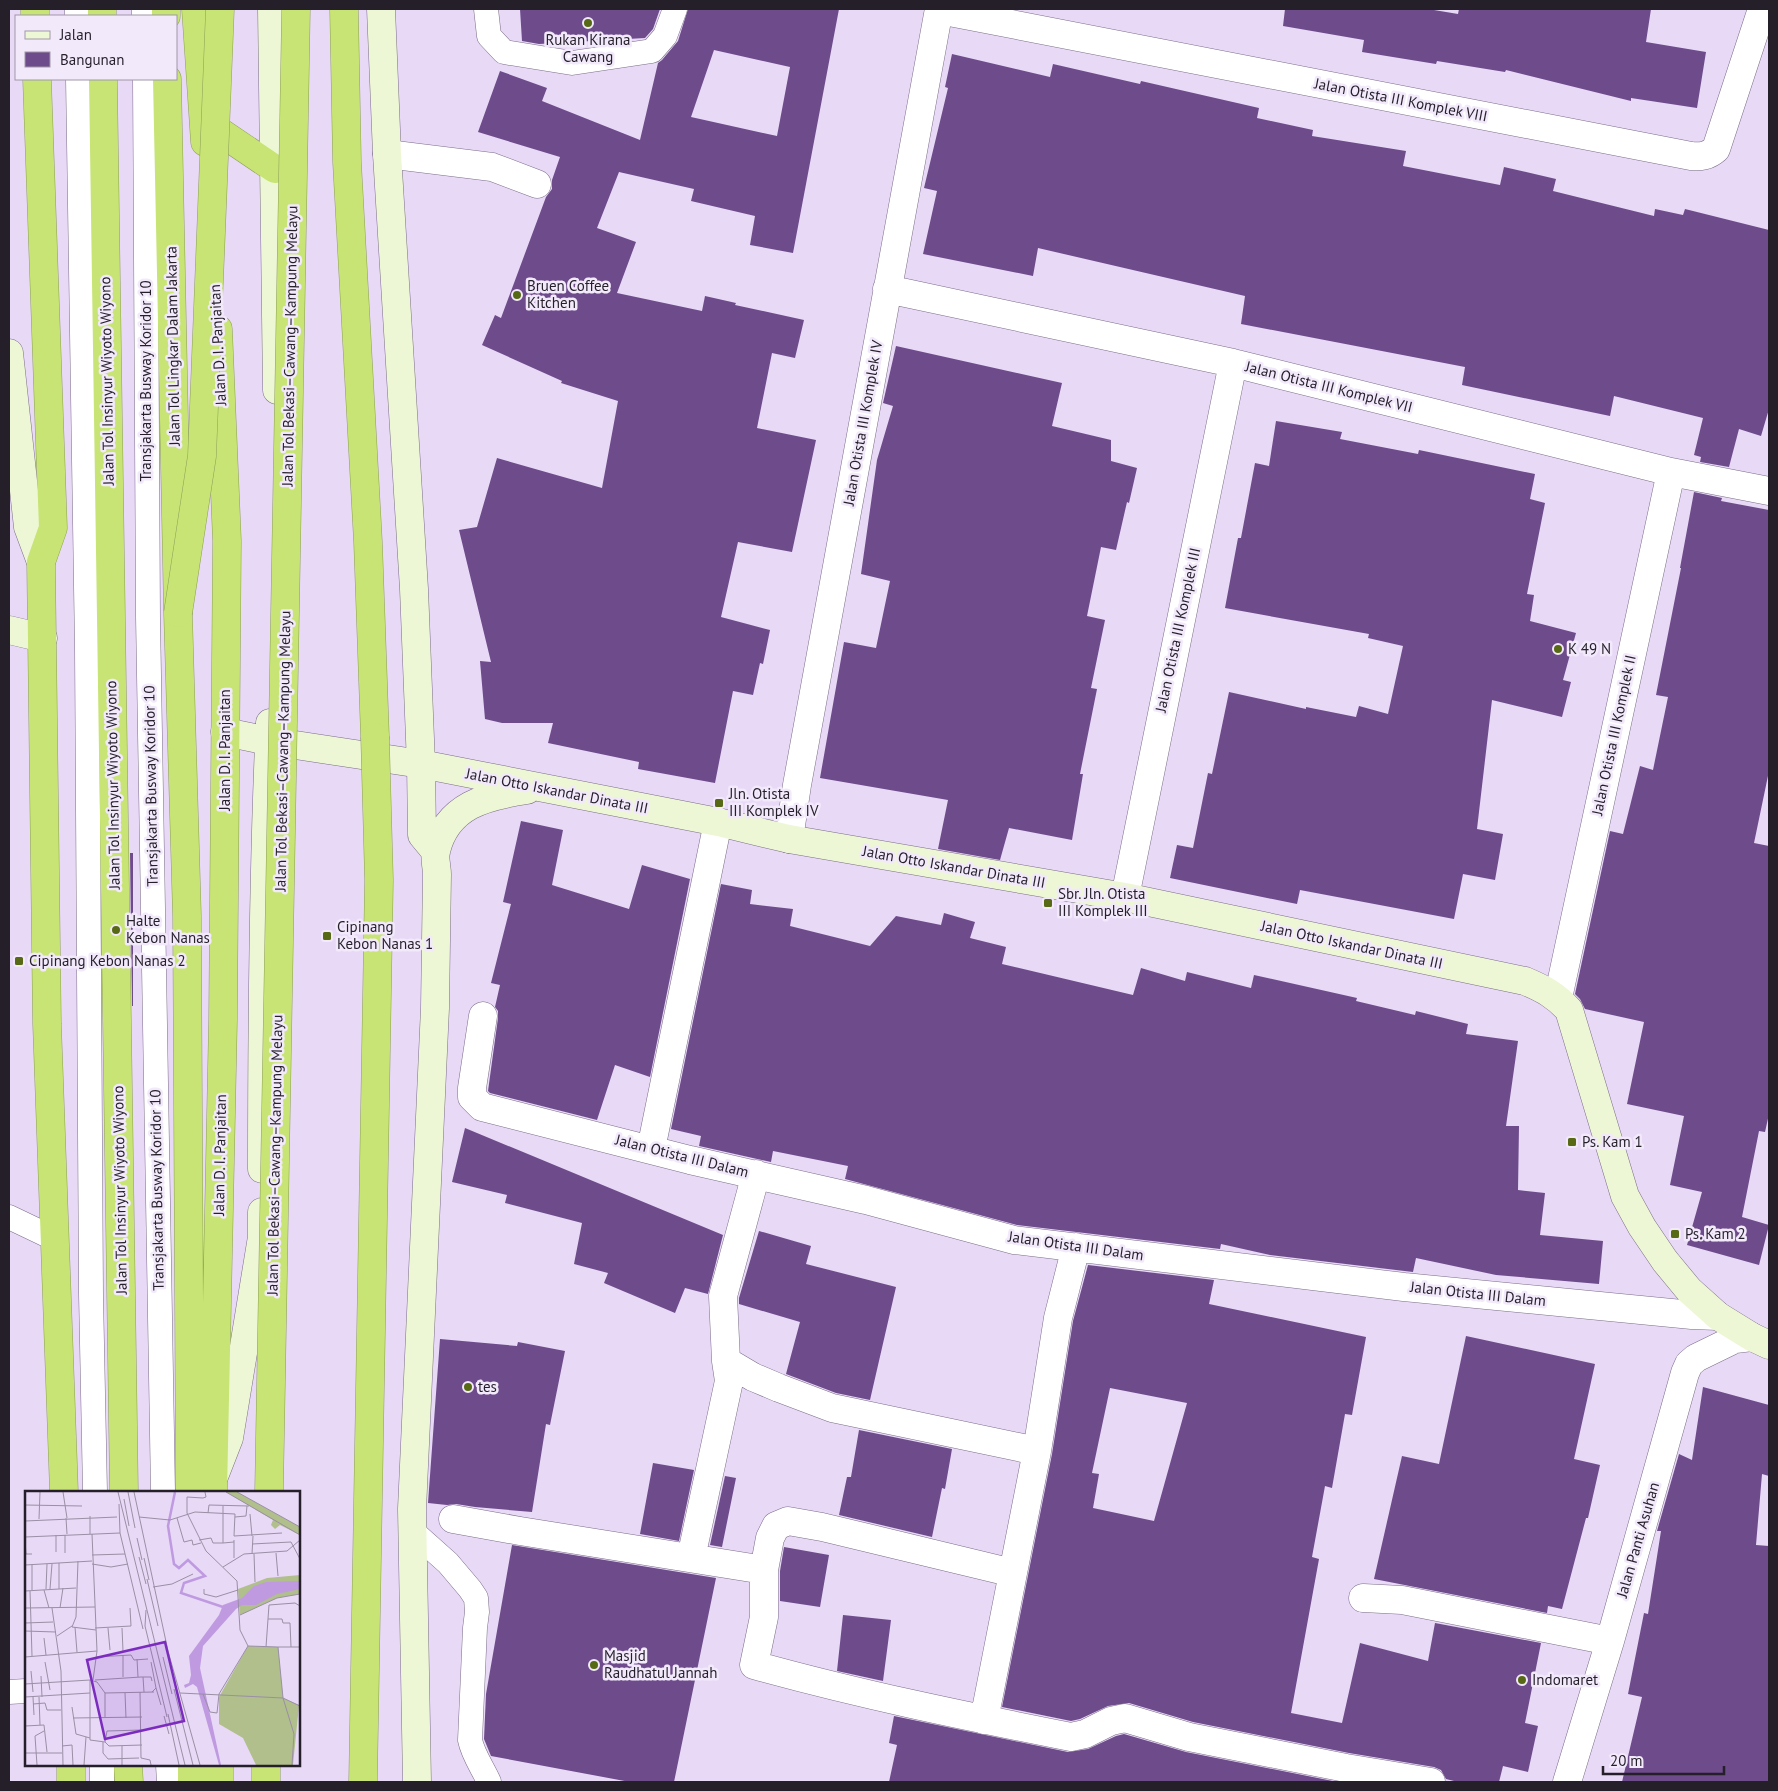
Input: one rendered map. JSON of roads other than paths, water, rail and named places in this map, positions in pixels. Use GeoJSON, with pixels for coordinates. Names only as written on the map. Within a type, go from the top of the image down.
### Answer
{"type":"FeatureCollection","features":[{"type":"Feature","properties":{"kind":"highway","name":"Jalan D. I. Panjaitan"},"geometry":{"type":"LineString","coordinates":[[196,9],[216,289],[227,541],[223,1020],[206,1488]]}},
{"type":"Feature","properties":{"kind":"highway"},"geometry":{"type":"LineString","coordinates":[[206,1488],[178,613],[202,456],[220,9]]}},
{"type":"Feature","properties":{"kind":"highway","name":"Jalan Tol Bekasi–Cawang–Kampung Melayu"},"geometry":{"type":"LineString","coordinates":[[269,1491],[296,9]]}},
{"type":"Feature","properties":{"kind":"highway"},"geometry":{"type":"LineString","coordinates":[[344,9],[347,162],[368,542],[379,880],[362,1782]]}},
{"type":"Feature","properties":{"kind":"highway"},"geometry":{"type":"LineString","coordinates":[[37,80],[53,528],[41,562],[47,1024],[64,1491]]}},
{"type":"Feature","properties":{"kind":"highway","name":"Jalan Tol Insinyur Wiyoto Wiyono"},"geometry":{"type":"LineString","coordinates":[[103,80],[124,1491]]}},
{"type":"Feature","properties":{"kind":"highway","name":"Jalan Tol Lingkar Dalam Jakarta"},"geometry":{"type":"LineString","coordinates":[[167,80],[178,613]]}},
{"type":"Feature","properties":{"kind":"highway"},"geometry":{"type":"LineString","coordinates":[[204,121],[275,170]]}},
{"type":"Feature","properties":{"kind":"highway"},"geometry":{"type":"LineString","coordinates":[[70,1766],[70,1782]]}},
{"type":"Feature","properties":{"kind":"highway"},"geometry":{"type":"LineString","coordinates":[[128,1766],[128,1782]]}},
{"type":"Feature","properties":{"kind":"highway"},"geometry":{"type":"LineString","coordinates":[[192,1766],[192,1782]]}},
{"type":"Feature","properties":{"kind":"highway"},"geometry":{"type":"LineString","coordinates":[[219,1766],[219,1782]]}},
{"type":"Feature","properties":{"kind":"highway"},"geometry":{"type":"LineString","coordinates":[[266,1766],[266,1782]]}},
{"type":"Feature","properties":{"kind":"street"},"geometry":{"type":"LineString","coordinates":[[206,1488],[229,1438],[262,1237],[262,1014],[269,741],[278,516],[272,9]]}},
{"type":"Feature","properties":{"kind":"street"},"geometry":{"type":"LineString","coordinates":[[381,9],[387,154],[414,580],[422,835],[436,852]]}},
{"type":"Feature","properties":{"kind":"street","name":"Jalan Otista III Komplek VIII"},"geometry":{"type":"LineString","coordinates":[[939,10],[1702,157],[1712,153],[1716,148],[1762,9]]}},
{"type":"Feature","properties":{"kind":"street","name":"Jalan Otista III Komplek IV"},"geometry":{"type":"LineString","coordinates":[[789,839],[939,10]]}},
{"type":"Feature","properties":{"kind":"street"},"geometry":{"type":"LineString","coordinates":[[387,154],[492,167],[537,184]]}},
{"type":"Feature","properties":{"kind":"street","name":"Jalan Otista III Komplek VII"},"geometry":{"type":"LineString","coordinates":[[887,289],[1233,363],[1671,472],[1769,491]]}},
{"type":"Feature","properties":{"kind":"street"},"geometry":{"type":"LineString","coordinates":[[9,353],[28,527],[41,562]]}},
{"type":"Feature","properties":{"kind":"street","name":"Jalan Otista III Komplek III"},"geometry":{"type":"LineString","coordinates":[[1125,897],[1233,363]]}},
{"type":"Feature","properties":{"kind":"street","name":"Jalan Otista III Komplek II"},"geometry":{"type":"LineString","coordinates":[[1558,998],[1671,472]]}},
{"type":"Feature","properties":{"kind":"street"},"geometry":{"type":"LineString","coordinates":[[9,630],[43,638]]}},
{"type":"Feature","properties":{"kind":"street","name":"Jalan Otto Iskandar Dinata III"},"geometry":{"type":"LineString","coordinates":[[225,732],[269,741],[421,764],[718,822],[789,839],[1125,897],[1525,981],[1558,998],[1569,1010],[1625,1196],[1642,1227],[1689,1290],[1718,1316],[1761,1341]]}},
{"type":"Feature","properties":{"kind":"street"},"geometry":{"type":"LineString","coordinates":[[417,1782],[411,1530],[435,1008],[436,852],[445,828],[459,812],[476,802],[503,793],[541,788]]}},
{"type":"Feature","properties":{"kind":"street"},"geometry":{"type":"LineString","coordinates":[[651,1150],[718,822]]}},
{"type":"Feature","properties":{"kind":"street","name":"Jalan Otista III Dalam"},"geometry":{"type":"LineString","coordinates":[[482,1016],[472,1088],[472,1097],[482,1107],[651,1150],[866,1200],[1014,1240],[1404,1287],[1718,1316]]}},
{"type":"Feature","properties":{"kind":"street"},"geometry":{"type":"LineString","coordinates":[[691,1558],[729,1381],[726,1361],[723,1296],[756,1174]]}},
{"type":"Feature","properties":{"kind":"street"},"geometry":{"type":"LineString","coordinates":[[984,1720],[1037,1451],[1058,1318],[1076,1247]]}},
{"type":"Feature","properties":{"kind":"street","name":"Jalan Panti Asuhan"},"geometry":{"type":"LineString","coordinates":[[1567,1782],[1610,1641],[1685,1373],[1689,1364],[1696,1358],[1735,1339],[1761,1341]]}},
{"type":"Feature","properties":{"kind":"street"},"geometry":{"type":"LineString","coordinates":[[726,1361],[770,1385],[832,1408],[1037,1451]]}},
{"type":"Feature","properties":{"kind":"street"},"geometry":{"type":"LineString","coordinates":[[453,1519],[764,1570]]}},
{"type":"Feature","properties":{"kind":"street"},"geometry":{"type":"LineString","coordinates":[[1013,1573],[822,1527],[788,1521],[776,1526],[770,1538],[764,1570],[764,1617],[754,1665],[984,1720],[1071,1737],[1085,1734],[1111,1721],[1125,1718],[1189,1737],[1346,1768],[1431,1782]]}},
{"type":"Feature","properties":{"kind":"street"},"geometry":{"type":"LineString","coordinates":[[1363,1598],[1402,1600],[1610,1641]]}},
{"type":"Feature","properties":{"kind":"lane"},"geometry":{"type":"LineString","coordinates":[[486,9],[489,36],[504,52],[572,63],[652,51],[665,36],[675,9]]}},
{"type":"Feature","properties":{"kind":"lane"},"geometry":{"type":"LineString","coordinates":[[78,80],[87,648],[91,1284],[95,1491]]}},
{"type":"Feature","properties":{"kind":"lane","name":"Transjakarta Busway Koridor 10"},"geometry":{"type":"LineString","coordinates":[[144,80],[148,617],[163,1491]]}},
{"type":"Feature","properties":{"kind":"lane"},"geometry":{"type":"LineString","coordinates":[[9,1217],[55,1239]]}},
{"type":"Feature","properties":{"kind":"lane"},"geometry":{"type":"LineString","coordinates":[[411,1530],[448,1563],[476,1598],[477,1612],[470,1740],[472,1749],[482,1764],[489,1782]]}},
{"type":"Feature","properties":{"kind":"lane"},"geometry":{"type":"LineString","coordinates":[[9,1692],[25,1692]]}},
{"type":"Feature","properties":{"kind":"lane"},"geometry":{"type":"LineString","coordinates":[[102,1766],[102,1782]]}},
{"type":"Feature","properties":{"kind":"lane"},"geometry":{"type":"LineString","coordinates":[[168,1766],[169,1782]]}},
{"type":"Feature","properties":{"kind":"place","name":"Rukan Kirana Cawang"},"geometry":{"type":"Point","coordinates":[588,23]}},
{"type":"Feature","properties":{"kind":"place","name":"Bruen Coffee Kitchen"},"geometry":{"type":"Point","coordinates":[517,295]}},
{"type":"Feature","properties":{"kind":"place","name":"K 49 N"},"geometry":{"type":"Point","coordinates":[1558,649]}},
{"type":"Feature","properties":{"kind":"place","name":"Jln. Otista III Komplek IV"},"geometry":{"type":"Point","coordinates":[719,803]}},
{"type":"Feature","properties":{"kind":"place","name":"Sbr. Jln. Otista III Komplek III"},"geometry":{"type":"Point","coordinates":[1048,903]}},
{"type":"Feature","properties":{"kind":"place","name":"Halte Kebon Nanas"},"geometry":{"type":"Point","coordinates":[116,930]}},
{"type":"Feature","properties":{"kind":"place","name":"Cipinang Kebon Nanas 1"},"geometry":{"type":"Point","coordinates":[327,936]}},
{"type":"Feature","properties":{"kind":"place","name":"Cipinang Kebon Nanas 2"},"geometry":{"type":"Point","coordinates":[19,961]}},
{"type":"Feature","properties":{"kind":"place","name":"Ps. Kam 1"},"geometry":{"type":"Point","coordinates":[1572,1142]}},
{"type":"Feature","properties":{"kind":"place","name":"Ps. Kam 2"},"geometry":{"type":"Point","coordinates":[1675,1234]}},
{"type":"Feature","properties":{"kind":"place","name":"tes"},"geometry":{"type":"Point","coordinates":[468,1387]}},
{"type":"Feature","properties":{"kind":"place","name":"Masjid Raudhatul Jannah"},"geometry":{"type":"Point","coordinates":[594,1665]}},
{"type":"Feature","properties":{"kind":"place","name":"Indomaret"},"geometry":{"type":"Point","coordinates":[1522,1680]}}]}
